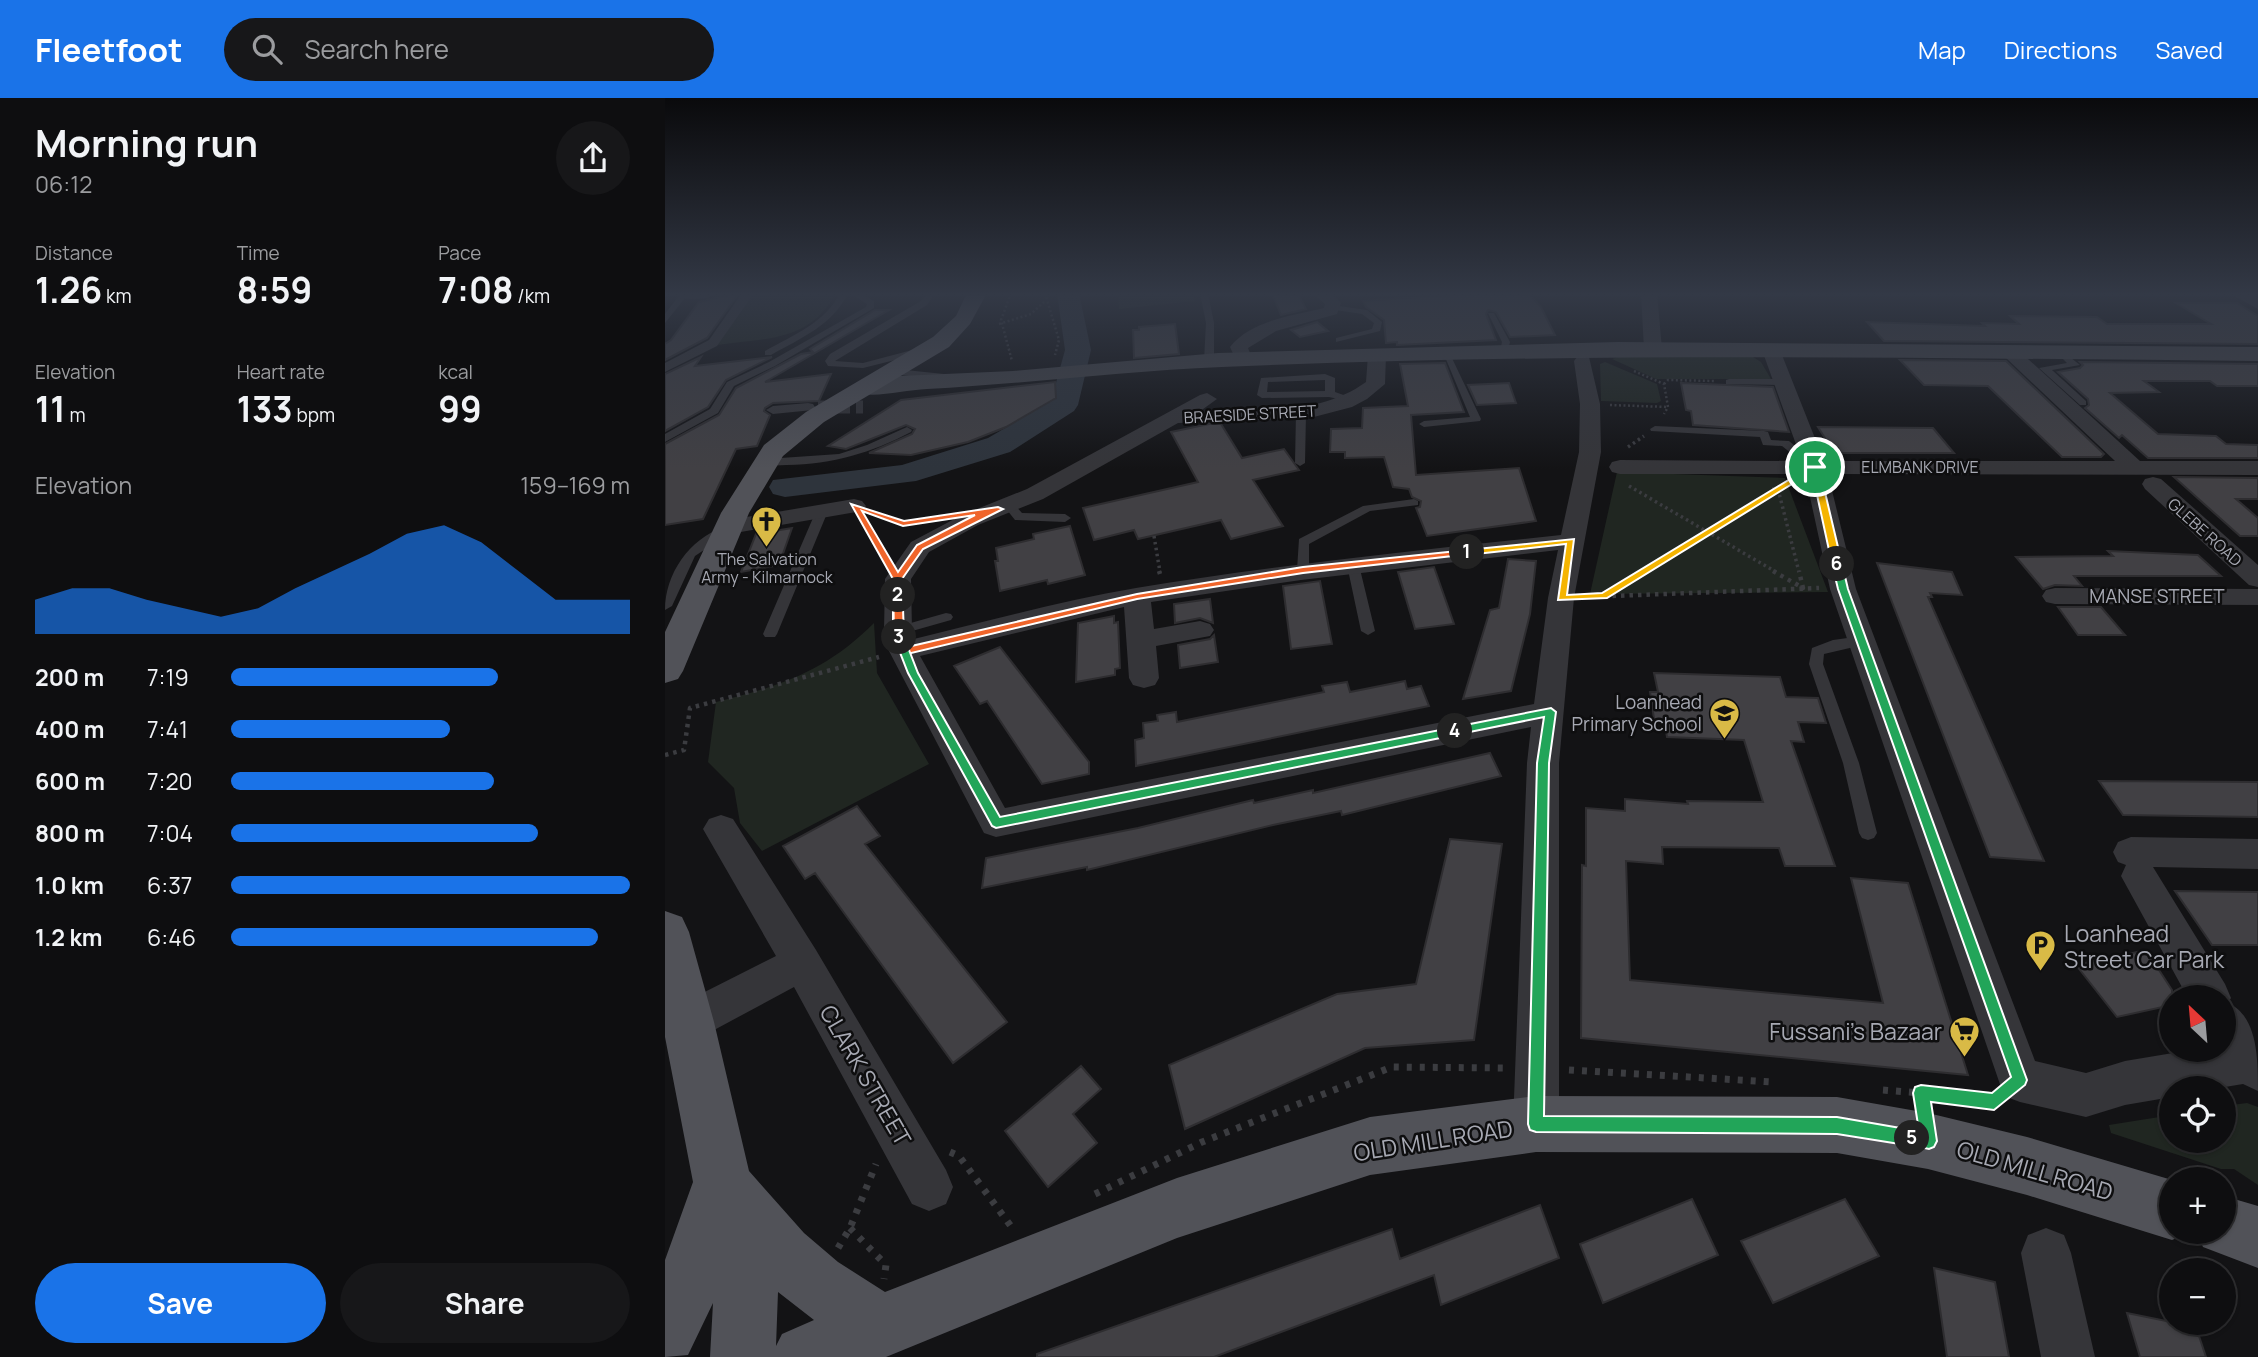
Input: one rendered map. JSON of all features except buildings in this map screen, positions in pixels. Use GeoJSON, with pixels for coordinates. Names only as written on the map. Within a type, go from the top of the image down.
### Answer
{"type":"FeatureCollection","features":[{"type":"Feature","properties":{"kind":"main road"},"geometry":{"type":"LineString","coordinates":[[665,671],[672,637],[729,527],[773,451],[815,417],[925,352]]}},
{"type":"Feature","properties":{"kind":"main road"},"geometry":{"type":"LineString","coordinates":[[942,352],[941,363],[977,380]]}},
{"type":"Feature","properties":{"kind":"main road"},"geometry":{"type":"LineString","coordinates":[[865,388],[899,383],[977,380],[1012,374],[1051,374],[1243,358],[1513,352]]}},
{"type":"Feature","properties":{"kind":"main road"},"geometry":{"type":"LineString","coordinates":[[1981,352],[2258,354]]}},
{"type":"Feature","properties":{"kind":"main road"},"geometry":{"type":"LineString","coordinates":[[665,932],[688,1022],[722,1182],[747,1269],[743,1357]]}},
{"type":"Feature","properties":{"kind":"main road","name":"OLD MILL ROAD"},"geometry":{"type":"LineString","coordinates":[[805,1357],[1177,1208],[1370,1146],[1536,1124],[1837,1125],[1929,1141],[2027,1166],[2159,1206]]}},
{"type":"Feature","properties":{"kind":"main road"},"geometry":{"type":"LineString","coordinates":[[722,1182],[782,1255],[816,1284],[879,1326]]}},
{"type":"Feature","properties":{"kind":"main road"},"geometry":{"type":"LineString","coordinates":[[665,1332],[682,1302],[722,1182]]}},
{"type":"Feature","properties":{"kind":"main road"},"geometry":{"type":"LineString","coordinates":[[2236,1230],[2258,1237]]}},
{"type":"Feature","properties":{"kind":"street"},"geometry":{"type":"LineString","coordinates":[[671,366],[698,352]]}},
{"type":"Feature","properties":{"kind":"street"},"geometry":{"type":"LineString","coordinates":[[1241,352],[1243,358]]}},
{"type":"Feature","properties":{"kind":"street"},"geometry":{"type":"LineString","coordinates":[[1772,352],[1815,467],[1843,589],[2019,1080],[2086,1095],[2125,1083],[2253,1065],[2237,1041]]}},
{"type":"Feature","properties":{"kind":"street","name":"GLEBE ROAD"},"geometry":{"type":"LineString","coordinates":[[2010,352],[2258,579]]}},
{"type":"Feature","properties":{"kind":"street","name":"BRAESIDE STREET"},"geometry":{"type":"LineString","coordinates":[[1174,417],[1325,410],[1349,400],[1375,384],[1377,355]]}},
{"type":"Feature","properties":{"kind":"street"},"geometry":{"type":"LineString","coordinates":[[1536,1124],[1543,763],[1551,712],[1561,598],[1590,452],[1590,404],[1583,361]]}},
{"type":"Feature","properties":{"kind":"street","name":"BRAESIDE STREET"},"geometry":{"type":"LineString","coordinates":[[898,579],[920,547],[970,520],[1035,494],[1207,399]]}},
{"type":"Feature","properties":{"kind":"street"},"geometry":{"type":"LineString","coordinates":[[773,410],[808,407]]}},
{"type":"Feature","properties":{"kind":"street","name":"ELMBANK DRIVE"},"geometry":{"type":"LineString","coordinates":[[1627,474],[1815,467],[2144,476],[2258,468]]}},
{"type":"Feature","properties":{"kind":"street"},"geometry":{"type":"LineString","coordinates":[[729,527],[854,506]]}},
{"type":"Feature","properties":{"kind":"street"},"geometry":{"type":"LineString","coordinates":[[900,641],[1137,596],[1303,570],[1571,541]]}},
{"type":"Feature","properties":{"kind":"street"},"geometry":{"type":"LineString","coordinates":[[898,579],[900,641],[996,823],[1551,712]]}},
{"type":"Feature","properties":{"kind":"street"},"geometry":{"type":"LineString","coordinates":[[1137,596],[1143,678]]}},
{"type":"Feature","properties":{"kind":"street","name":"MANSE STREET"},"geometry":{"type":"LineString","coordinates":[[2055,596],[2258,597]]}},
{"type":"Feature","properties":{"kind":"street"},"geometry":{"type":"LineString","coordinates":[[1141,640],[1200,630]]}},
{"type":"Feature","properties":{"kind":"street","name":"CLARK STREET"},"geometry":{"type":"LineString","coordinates":[[721,829],[802,962],[929,1187]]}},
{"type":"Feature","properties":{"kind":"street"},"geometry":{"type":"LineString","coordinates":[[2203,985],[2135,864],[2258,854]]}},
{"type":"Feature","properties":{"kind":"street"},"geometry":{"type":"LineString","coordinates":[[688,1022],[802,962]]}},
{"type":"Feature","properties":{"kind":"street"},"geometry":{"type":"LineString","coordinates":[[2046,1253],[2068,1357]]}},
{"type":"Feature","properties":{"kind":"lane"},"geometry":{"type":"LineString","coordinates":[[665,439],[714,411],[730,384],[795,352]]}},
{"type":"Feature","properties":{"kind":"lane"},"geometry":{"type":"LineString","coordinates":[[840,352],[833,356],[831,364],[977,380]]}},
{"type":"Feature","properties":{"kind":"lane"},"geometry":{"type":"LineString","coordinates":[[846,367],[897,359],[914,352]]}},
{"type":"Feature","properties":{"kind":"lane"},"geometry":{"type":"LineString","coordinates":[[1209,352],[1209,360]]}},
{"type":"Feature","properties":{"kind":"lane"},"geometry":{"type":"LineString","coordinates":[[2061,352],[2075,365],[2044,368],[2083,403],[2065,403]]}},
{"type":"Feature","properties":{"kind":"lane"},"geometry":{"type":"LineString","coordinates":[[1425,424],[1476,419],[1446,354]]}},
{"type":"Feature","properties":{"kind":"lane"},"geometry":{"type":"LineString","coordinates":[[1330,394],[1330,378],[1325,377],[1264,380],[1262,395],[1330,394],[1349,400]]}},
{"type":"Feature","properties":{"kind":"lane"},"geometry":{"type":"LineString","coordinates":[[1730,382],[1784,382]]}},
{"type":"Feature","properties":{"kind":"lane"},"geometry":{"type":"LineString","coordinates":[[1300,463],[1301,413]]}},
{"type":"Feature","properties":{"kind":"lane"},"geometry":{"type":"LineString","coordinates":[[1654,429],[1764,434],[1767,443],[1785,443],[1815,467]]}},
{"type":"Feature","properties":{"kind":"lane"},"geometry":{"type":"LineString","coordinates":[[766,462],[824,460],[858,454],[907,430]]}},
{"type":"Feature","properties":{"kind":"lane"},"geometry":{"type":"LineString","coordinates":[[1303,570],[1303,542],[1310,537],[1335,527],[1367,508],[1415,503]]}},
{"type":"Feature","properties":{"kind":"lane"},"geometry":{"type":"LineString","coordinates":[[1009,505],[1019,517],[1065,518]]}},
{"type":"Feature","properties":{"kind":"lane"},"geometry":{"type":"LineString","coordinates":[[770,634],[822,511]]}},
{"type":"Feature","properties":{"kind":"lane"},"geometry":{"type":"LineString","coordinates":[[665,606],[690,554],[729,527]]}},
{"type":"Feature","properties":{"kind":"lane"},"geometry":{"type":"LineString","coordinates":[[1353,565],[1368,631]]}},
{"type":"Feature","properties":{"kind":"lane"},"geometry":{"type":"LineString","coordinates":[[900,641],[946,617]]}},
{"type":"Feature","properties":{"kind":"lane"},"geometry":{"type":"LineString","coordinates":[[1862,641],[1833,645],[1817,651],[1816,664],[1851,763],[1868,833]]}},
{"type":"Feature","properties":{"kind":"path"},"geometry":{"type":"LineString","coordinates":[[1009,352],[1012,374],[1057,352]]}},
{"type":"Feature","properties":{"kind":"path"},"geometry":{"type":"LineString","coordinates":[[1619,352],[1605,356],[1664,384]]}},
{"type":"Feature","properties":{"kind":"path"},"geometry":{"type":"LineString","coordinates":[[1664,384],[1668,380],[1730,382]]}},
{"type":"Feature","properties":{"kind":"path"},"geometry":{"type":"LineString","coordinates":[[1590,452],[1624,450],[1654,429],[1668,407],[1664,384]]}},
{"type":"Feature","properties":{"kind":"path"},"geometry":{"type":"LineString","coordinates":[[1630,405],[1668,407]]}},
{"type":"Feature","properties":{"kind":"path"},"geometry":{"type":"LineString","coordinates":[[1604,596],[1815,467]]}},
{"type":"Feature","properties":{"kind":"path"},"geometry":{"type":"LineString","coordinates":[[1627,474],[1620,481],[1803,588]]}},
{"type":"Feature","properties":{"kind":"path"},"geometry":{"type":"LineString","coordinates":[[1765,489],[1778,489]]}},
{"type":"Feature","properties":{"kind":"path"},"geometry":{"type":"LineString","coordinates":[[1778,489],[1803,588]]}},
{"type":"Feature","properties":{"kind":"path"},"geometry":{"type":"LineString","coordinates":[[854,506],[898,579]]}},
{"type":"Feature","properties":{"kind":"path"},"geometry":{"type":"LineString","coordinates":[[854,506],[903,523],[930,519]]}},
{"type":"Feature","properties":{"kind":"path"},"geometry":{"type":"LineString","coordinates":[[1154,536],[1159,565]]}},
{"type":"Feature","properties":{"kind":"path"},"geometry":{"type":"LineString","coordinates":[[1561,598],[1803,588],[1843,589]]}},
{"type":"Feature","properties":{"kind":"path"},"geometry":{"type":"LineString","coordinates":[[665,755],[684,750],[689,708],[900,641]]}},
{"type":"Feature","properties":{"kind":"path"},"geometry":{"type":"LineString","coordinates":[[1929,1141],[1921,1093],[1994,1101],[2019,1080]]}},
{"type":"Feature","properties":{"kind":"path"},"geometry":{"type":"LineString","coordinates":[[816,1284],[850,1228],[892,1122]]}},
{"type":"Feature","properties":{"kind":"shaded area"},"geometry":{"type":"Polygon","coordinates":[[[1621,356],[1753,357],[1761,362],[1771,379],[1656,379],[1612,359],[1621,356]]]}},
{"type":"Feature","properties":{"kind":"shaded area"},"geometry":{"type":"Polygon","coordinates":[[[1605,362],[1657,384],[1661,401],[1601,401],[1600,364],[1605,362]]]}},
{"type":"Feature","properties":{"kind":"shaded area"},"geometry":{"type":"Polygon","coordinates":[[[1617,472],[1785,478],[1828,592],[1590,594],[1617,472]]]}},
{"type":"Feature","properties":{"kind":"shaded area"},"geometry":{"type":"Polygon","coordinates":[[[874,623],[877,673],[929,764],[762,851],[740,823],[734,788],[708,762],[716,702],[782,683],[820,665],[856,640],[874,623]]]}},
{"type":"Feature","properties":{"kind":"shaded area"},"geometry":{"type":"Polygon","coordinates":[[[2247,1103],[2258,1107],[2258,1185],[2236,1170],[2236,1167],[2215,1167],[2172,1153],[2236,1153],[2236,1104],[2247,1103]]]}},
{"type":"Feature","properties":{"kind":"shaded area"},"geometry":{"type":"Polygon","coordinates":[[[2159,1117],[2159,1149],[2111,1133],[2109,1125],[2159,1117]]]}},
{"type":"Feature","properties":{"kind":"waterway"},"geometry":{"type":"LineString","coordinates":[[785,487],[905,474],[999,445],[1064,405],[1078,352]]}},
{"type":"Feature","properties":{"kind":"tunnel"},"geometry":{"type":"LineString","coordinates":[[818,407],[863,407]]}},
{"type":"Feature","properties":{"kind":"place","name":"The Salvation Army - Kilmarnock"},"geometry":{"type":"Point","coordinates":[767,549]}},
{"type":"Feature","properties":{"kind":"place","name":"Loanhead Primary School"},"geometry":{"type":"Point","coordinates":[1725,740]}},
{"type":"Feature","properties":{"kind":"place","name":"Loanhead Street Car Park"},"geometry":{"type":"Point","coordinates":[2041,973]}},
{"type":"Feature","properties":{"kind":"place","name":"Fussani's Bazaar"},"geometry":{"type":"Point","coordinates":[1965,1058]}},
{"type":"Feature","properties":{"kind":"route"},"geometry":{"type":"LineString","coordinates":[[1815,467],[1604,596],[1561,598],[1571,541],[1303,570],[1137,596],[903,651],[898,631],[898,579],[854,506],[903,523],[998,509],[970,520],[920,547],[898,579],[898,631],[903,651],[996,823],[1551,712],[1543,763],[1536,1124],[1837,1125],[1929,1141],[1921,1093],[1994,1101],[2019,1080],[1899,739],[1843,589],[1815,467]]}}]}
